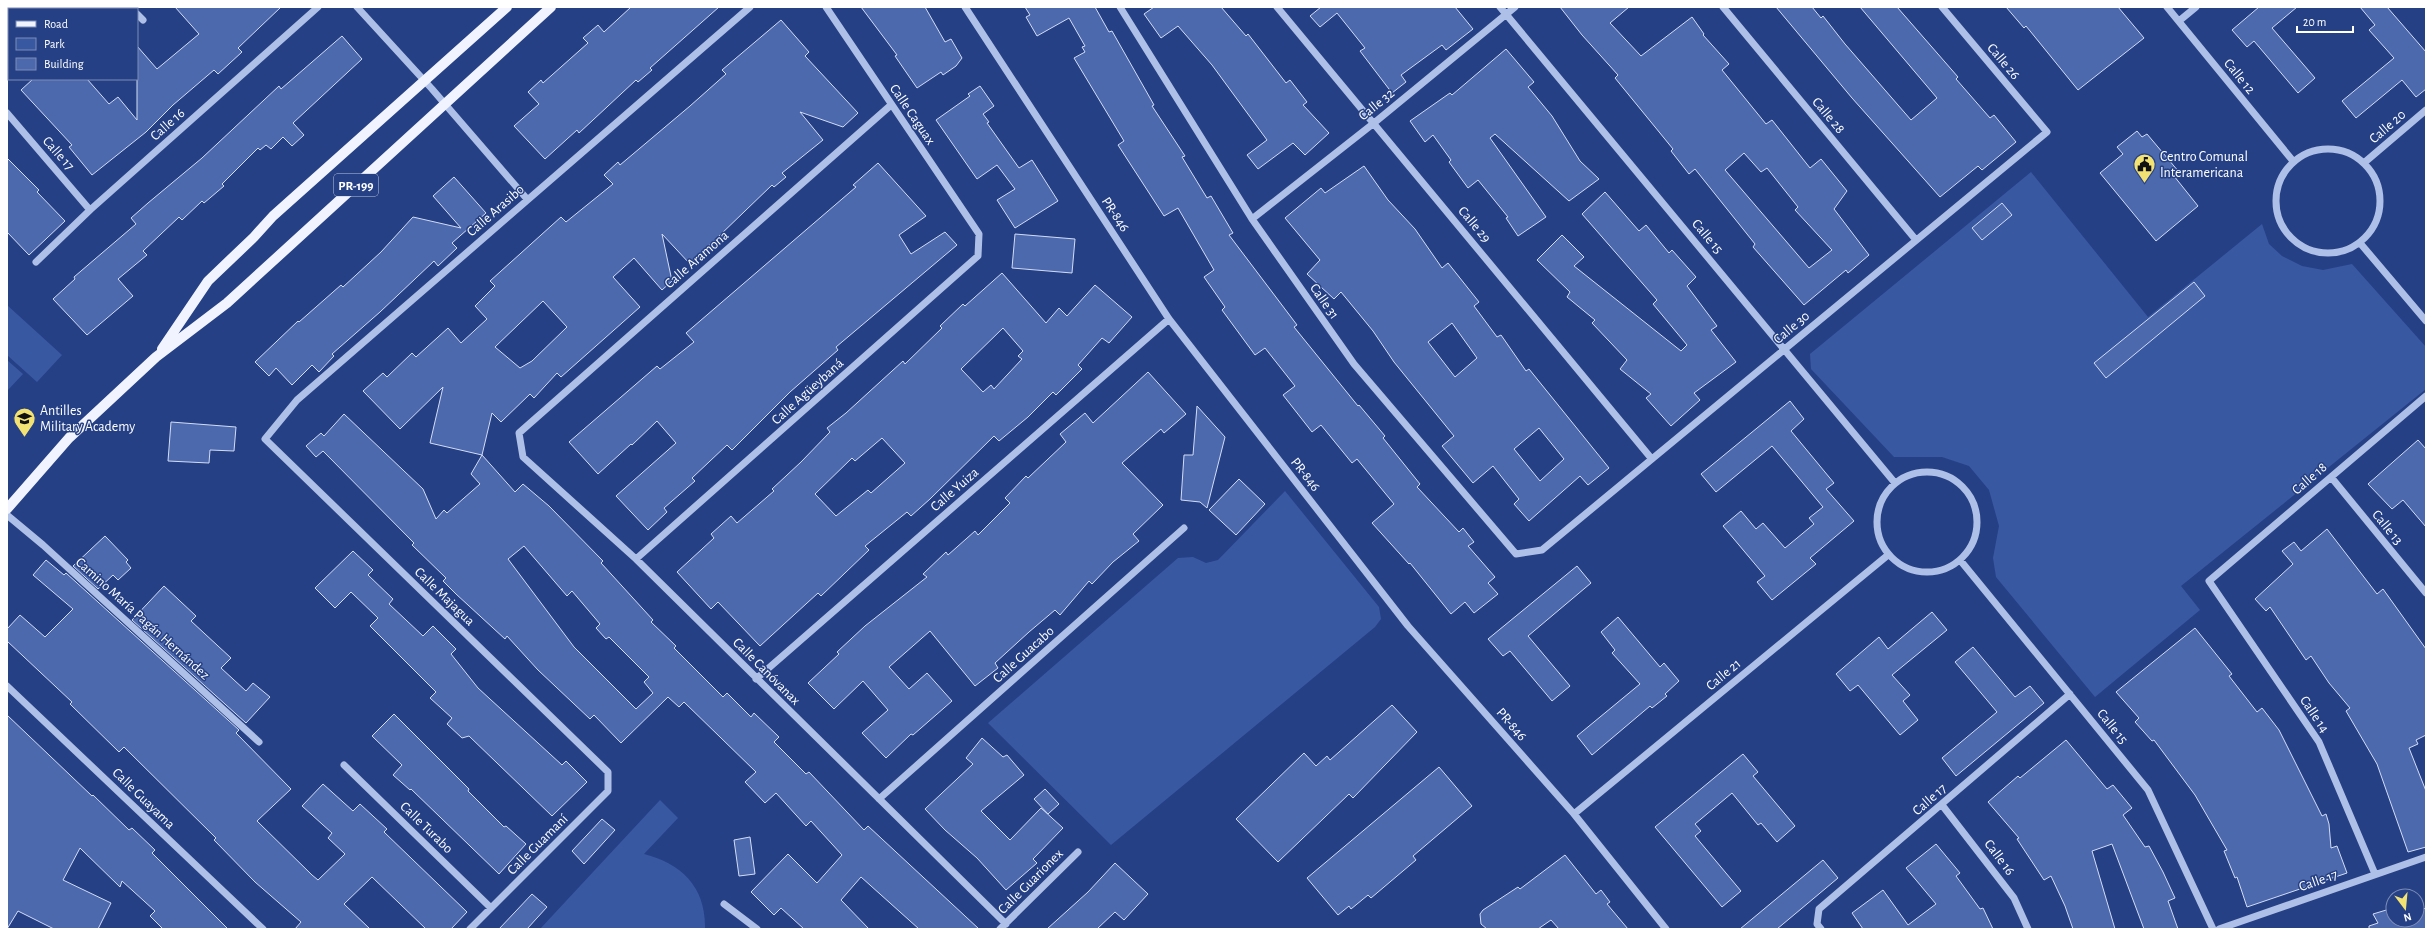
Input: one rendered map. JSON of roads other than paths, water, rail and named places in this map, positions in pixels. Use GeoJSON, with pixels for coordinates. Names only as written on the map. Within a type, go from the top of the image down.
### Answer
{"type":"FeatureCollection","features":[{"type":"Feature","properties":{"kind":"main road","name":"PR-199"},"geometry":{"type":"LineString","coordinates":[[156,357],[208,281],[254,238],[273,216],[424,79],[507,7]]}},
{"type":"Feature","properties":{"kind":"main road","name":"PR-199"},"geometry":{"type":"LineString","coordinates":[[7,509],[70,438],[156,357],[227,303],[551,7]]}},
{"type":"Feature","properties":{"kind":"street","name":"Calle 16"},"geometry":{"type":"LineString","coordinates":[[36,262],[90,210],[318,7]]}},
{"type":"Feature","properties":{"kind":"street"},"geometry":{"type":"LineString","coordinates":[[357,7],[424,79],[527,199]]}},
{"type":"Feature","properties":{"kind":"street","name":"Calle Arasibo"},"geometry":{"type":"LineString","coordinates":[[265,439],[297,400],[750,7]]}},
{"type":"Feature","properties":{"kind":"street","name":"Calle Caguax"},"geometry":{"type":"LineString","coordinates":[[826,7],[979,234]]}},
{"type":"Feature","properties":{"kind":"street","name":"PR-846"},"geometry":{"type":"LineString","coordinates":[[965,7],[1169,319],[1408,626],[1574,814],[1666,929]]}},
{"type":"Feature","properties":{"kind":"street","name":"Calle 31"},"geometry":{"type":"LineString","coordinates":[[1120,7],[1252,219],[1354,364],[1516,554],[1542,550],[1552,541]]}},
{"type":"Feature","properties":{"kind":"street","name":"Calle 29"},"geometry":{"type":"LineString","coordinates":[[1277,7],[1651,458]]}},
{"type":"Feature","properties":{"kind":"street","name":"Calle 15"},"geometry":{"type":"LineString","coordinates":[[1500,7],[1895,483]]}},
{"type":"Feature","properties":{"kind":"street","name":"Calle 32"},"geometry":{"type":"LineString","coordinates":[[1252,219],[1374,123],[1515,7]]}},
{"type":"Feature","properties":{"kind":"street","name":"Calle 28"},"geometry":{"type":"LineString","coordinates":[[1723,7],[1916,240]]}},
{"type":"Feature","properties":{"kind":"street","name":"Calle 26"},"geometry":{"type":"LineString","coordinates":[[1942,7],[2046,132]]}},
{"type":"Feature","properties":{"kind":"street","name":"Calle 12"},"geometry":{"type":"LineString","coordinates":[[2167,7],[2293,161]]}},
{"type":"Feature","properties":{"kind":"street"},"geometry":{"type":"LineString","coordinates":[[2179,22],[2196,7]]}},
{"type":"Feature","properties":{"kind":"street"},"geometry":{"type":"LineString","coordinates":[[138,15],[143,20]]}},
{"type":"Feature","properties":{"kind":"street","name":"Calle Aramona"},"geometry":{"type":"LineString","coordinates":[[519,433],[891,105]]}},
{"type":"Feature","properties":{"kind":"street","name":"Calle 20"},"geometry":{"type":"LineString","coordinates":[[2365,162],[2426,110]]}},
{"type":"Feature","properties":{"kind":"street","name":"Calle 17"},"geometry":{"type":"LineString","coordinates":[[7,113],[90,210]]}},
{"type":"Feature","properties":{"kind":"street","name":"Calle 30"},"geometry":{"type":"LineString","coordinates":[[1552,541],[2046,132]]}},
{"type":"Feature","properties":{"kind":"street"},"geometry":{"type":"LineString","coordinates":[[2330,148],[2349,152],[2365,162],[2378,181],[2382,204],[2375,226],[2360,243],[2338,253],[2315,252],[2295,242],[2280,224],[2275,202],[2279,179],[2293,161],[2310,151],[2330,148]]}},
{"type":"Feature","properties":{"kind":"street","name":"Calle Agüeybaná"},"geometry":{"type":"LineString","coordinates":[[636,559],[978,256],[979,234]]}},
{"type":"Feature","properties":{"kind":"street"},"geometry":{"type":"LineString","coordinates":[[2360,243],[2426,321]]}},
{"type":"Feature","properties":{"kind":"street","name":"Calle Yuiza"},"geometry":{"type":"LineString","coordinates":[[756,679],[1169,319]]}},
{"type":"Feature","properties":{"kind":"street","name":"Calle 18"},"geometry":{"type":"LineString","coordinates":[[2209,581],[2426,396]]}},
{"type":"Feature","properties":{"kind":"street","name":"Calle Canóvanax"},"geometry":{"type":"LineString","coordinates":[[519,433],[524,457],[636,559],[879,799],[1003,926]]}},
{"type":"Feature","properties":{"kind":"street","name":"Calle Majagua"},"geometry":{"type":"LineString","coordinates":[[265,439],[608,772]]}},
{"type":"Feature","properties":{"kind":"street"},"geometry":{"type":"LineString","coordinates":[[1927,472],[1944,475],[1960,484],[1967,492],[1977,513],[1977,531],[1971,547],[1960,560],[1943,570],[1923,573],[1903,567],[1888,555],[1880,541],[1876,526],[1878,510],[1884,495],[1895,483],[1910,475],[1927,472]]}},
{"type":"Feature","properties":{"kind":"street","name":"Calle 13"},"geometry":{"type":"LineString","coordinates":[[2331,477],[2426,593]]}},
{"type":"Feature","properties":{"kind":"street","name":"Camino María Pagán Hernández"},"geometry":{"type":"LineString","coordinates":[[7,515],[43,545],[259,742]]}},
{"type":"Feature","properties":{"kind":"street","name":"Calle Guacabo"},"geometry":{"type":"LineString","coordinates":[[879,799],[1184,528]]}},
{"type":"Feature","properties":{"kind":"street","name":"Calle 21"},"geometry":{"type":"LineString","coordinates":[[1574,814],[1888,555]]}},
{"type":"Feature","properties":{"kind":"street","name":"Calle 15"},"geometry":{"type":"LineString","coordinates":[[1960,560],[2148,790],[2213,929]]}},
{"type":"Feature","properties":{"kind":"street","name":"Calle 14"},"geometry":{"type":"LineString","coordinates":[[2209,581],[2319,742],[2375,874]]}},
{"type":"Feature","properties":{"kind":"street","name":"Calle Guayama"},"geometry":{"type":"LineString","coordinates":[[7,686],[263,929]]}},
{"type":"Feature","properties":{"kind":"street","name":"Calle 17"},"geometry":{"type":"LineString","coordinates":[[1821,929],[1817,924],[1820,910],[2070,694]]}},
{"type":"Feature","properties":{"kind":"street","name":"Calle Turabo"},"geometry":{"type":"LineString","coordinates":[[344,764],[491,908]]}},
{"type":"Feature","properties":{"kind":"street","name":"Calle Guamaní"},"geometry":{"type":"LineString","coordinates":[[470,929],[608,791],[608,772]]}},
{"type":"Feature","properties":{"kind":"street","name":"Calle 16"},"geometry":{"type":"LineString","coordinates":[[1942,805],[2014,898],[2028,929]]}},
{"type":"Feature","properties":{"kind":"street","name":"Calle Guarionex"},"geometry":{"type":"LineString","coordinates":[[1003,926],[1078,852]]}},
{"type":"Feature","properties":{"kind":"street","name":"Calle 17"},"geometry":{"type":"LineString","coordinates":[[2219,929],[2426,857]]}},
{"type":"Feature","properties":{"kind":"street"},"geometry":{"type":"LineString","coordinates":[[724,904],[754,928]]}},
{"type":"Feature","properties":{"kind":"place","name":"Centro Comunal Interamericana"},"geometry":{"type":"Point","coordinates":[2145,184]}},
{"type":"Feature","properties":{"kind":"place","name":"Antilles Military Academy"},"geometry":{"type":"Point","coordinates":[25,438]}}]}
